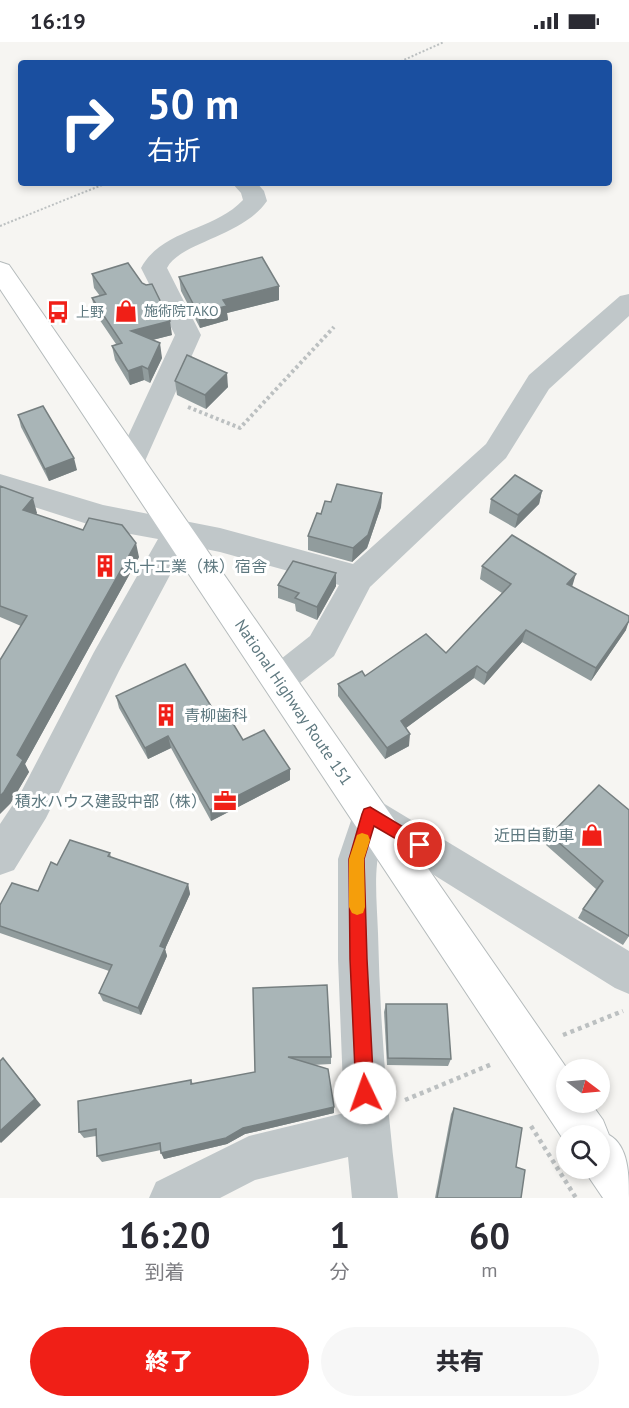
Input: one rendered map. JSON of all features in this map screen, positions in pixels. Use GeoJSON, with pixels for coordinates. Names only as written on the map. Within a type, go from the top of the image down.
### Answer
{"type":"FeatureCollection","features":[{"type":"Feature","properties":{"kind":"highway","name":"National Highway Route 151"},"geometry":{"type":"LineString","coordinates":[[0,270],[580,1125]]}},
{"type":"Feature","properties":{"kind":"highway"},"geometry":{"type":"LineString","coordinates":[[610,1169],[629,1197]]}},
{"type":"Feature","properties":{"kind":"street"},"geometry":{"type":"LineString","coordinates":[[131,462],[188,335],[154,267],[157,257],[216,231],[249,210],[255,201],[252,191],[247,186]]}},
{"type":"Feature","properties":{"kind":"street"},"geometry":{"type":"LineString","coordinates":[[279,680],[322,646],[359,578],[496,451],[539,382],[629,302]]}},
{"type":"Feature","properties":{"kind":"street"},"geometry":{"type":"LineString","coordinates":[[0,485],[103,517],[178,531],[359,578]]}},
{"type":"Feature","properties":{"kind":"street"},"geometry":{"type":"LineString","coordinates":[[0,857],[33,806],[106,662],[178,531]]}},
{"type":"Feature","properties":{"kind":"street"},"geometry":{"type":"LineString","coordinates":[[375,1198],[367,1130],[358,959],[357,859],[370,814],[629,974]]}},
{"type":"Feature","properties":{"kind":"street"},"geometry":{"type":"LineString","coordinates":[[172,1198],[249,1159],[367,1130]]}},
{"type":"Feature","properties":{"kind":"path"},"geometry":{"type":"LineString","coordinates":[[405,60],[444,42]]}},
{"type":"Feature","properties":{"kind":"path"},"geometry":{"type":"LineString","coordinates":[[0,226],[100,186]]}},
{"type":"Feature","properties":{"kind":"path"},"geometry":{"type":"LineString","coordinates":[[162,396],[240,428],[334,327]]}},
{"type":"Feature","properties":{"kind":"building"},"geometry":{"type":"Polygon","coordinates":[[[262,257],[279,286],[223,300],[227,306],[198,313],[179,277],[262,257]]]}},
{"type":"Feature","properties":{"kind":"building"},"geometry":{"type":"Polygon","coordinates":[[[128,263],[142,283],[152,284],[170,321],[131,331],[160,343],[148,369],[142,366],[128,371],[112,346],[122,343],[92,298],[106,294],[92,274],[128,263]]]}},
{"type":"Feature","properties":{"kind":"building"},"geometry":{"type":"Polygon","coordinates":[[[187,355],[227,373],[205,395],[175,381],[187,355]]]}},
{"type":"Feature","properties":{"kind":"building"},"geometry":{"type":"Polygon","coordinates":[[[43,406],[74,458],[45,469],[18,415],[43,406]]]}},
{"type":"Feature","properties":{"kind":"building"},"geometry":{"type":"Polygon","coordinates":[[[515,475],[542,491],[518,515],[491,499],[515,475]]]}},
{"type":"Feature","properties":{"kind":"building"},"geometry":{"type":"Polygon","coordinates":[[[337,484],[382,493],[368,535],[353,548],[308,536],[317,513],[321,514],[325,501],[331,502],[337,484]]]}},
{"type":"Feature","properties":{"kind":"building"},"geometry":{"type":"Polygon","coordinates":[[[0,486],[33,498],[23,510],[83,530],[89,518],[122,525],[136,543],[17,755],[23,760],[0,796],[0,660],[27,616],[0,606],[0,486]]]}},
{"type":"Feature","properties":{"kind":"building"},"geometry":{"type":"Polygon","coordinates":[[[512,535],[576,574],[567,584],[629,616],[629,621],[596,668],[526,630],[487,673],[477,666],[401,721],[410,734],[387,748],[338,684],[362,671],[365,676],[426,634],[446,653],[511,584],[482,566],[512,535]]]}},
{"type":"Feature","properties":{"kind":"building"},"geometry":{"type":"Polygon","coordinates":[[[293,561],[336,573],[317,607],[295,598],[299,593],[278,585],[293,561]]]}},
{"type":"Feature","properties":{"kind":"building"},"geometry":{"type":"Polygon","coordinates":[[[185,664],[214,711],[223,707],[243,740],[264,730],[290,769],[210,810],[168,736],[145,748],[116,696],[185,664]]]}},
{"type":"Feature","properties":{"kind":"building"},"geometry":{"type":"Polygon","coordinates":[[[599,785],[629,810],[629,936],[583,909],[603,881],[550,835],[599,785]]]}},
{"type":"Feature","properties":{"kind":"building"},"geometry":{"type":"Polygon","coordinates":[[[70,840],[188,884],[160,946],[165,948],[138,1008],[99,993],[112,965],[0,926],[0,905],[12,883],[38,891],[51,862],[57,865],[70,840]]]}},
{"type":"Feature","properties":{"kind":"building"},"geometry":{"type":"Polygon","coordinates":[[[327,985],[331,1057],[288,1057],[328,1069],[334,1107],[243,1128],[226,1138],[161,1153],[160,1143],[97,1156],[96,1129],[79,1132],[78,1101],[191,1080],[191,1084],[255,1072],[253,988],[327,985]]]}},
{"type":"Feature","properties":{"kind":"building"},"geometry":{"type":"Polygon","coordinates":[[[386,1004],[447,1004],[451,1059],[388,1058],[386,1004]]]}},
{"type":"Feature","properties":{"kind":"building"},"geometry":{"type":"Polygon","coordinates":[[[3,1058],[35,1099],[0,1131],[0,1061],[3,1058]]]}},
{"type":"Feature","properties":{"kind":"building"},"geometry":{"type":"Polygon","coordinates":[[[454,1108],[522,1128],[516,1167],[525,1170],[521,1198],[437,1198],[454,1108]]]}},
{"type":"Feature","properties":{"kind":"slow traffic"},"geometry":{"type":"LineString","coordinates":[[357,907],[357,859],[362,840]]}},
{"type":"Feature","properties":{"kind":"place","name":"施術院TAKO"},"geometry":{"type":"Point","coordinates":[126,311]}},
{"type":"Feature","properties":{"kind":"place","name":"上野"},"geometry":{"type":"Point","coordinates":[58,312]}},
{"type":"Feature","properties":{"kind":"place","name":"丸十工業（株）宿舎"},"geometry":{"type":"Point","coordinates":[105,566]}},
{"type":"Feature","properties":{"kind":"place","name":"青柳歯科"},"geometry":{"type":"Point","coordinates":[166,715]}},
{"type":"Feature","properties":{"kind":"place","name":"積水ハウス建設中部（株）"},"geometry":{"type":"Point","coordinates":[225,801]}},
{"type":"Feature","properties":{"kind":"place","name":"近田自動車"},"geometry":{"type":"Point","coordinates":[592,835]}},
{"type":"Feature","properties":{"kind":"route"},"geometry":{"type":"LineString","coordinates":[[365,1093],[358,959],[357,859],[370,814],[420,845]]}}]}
